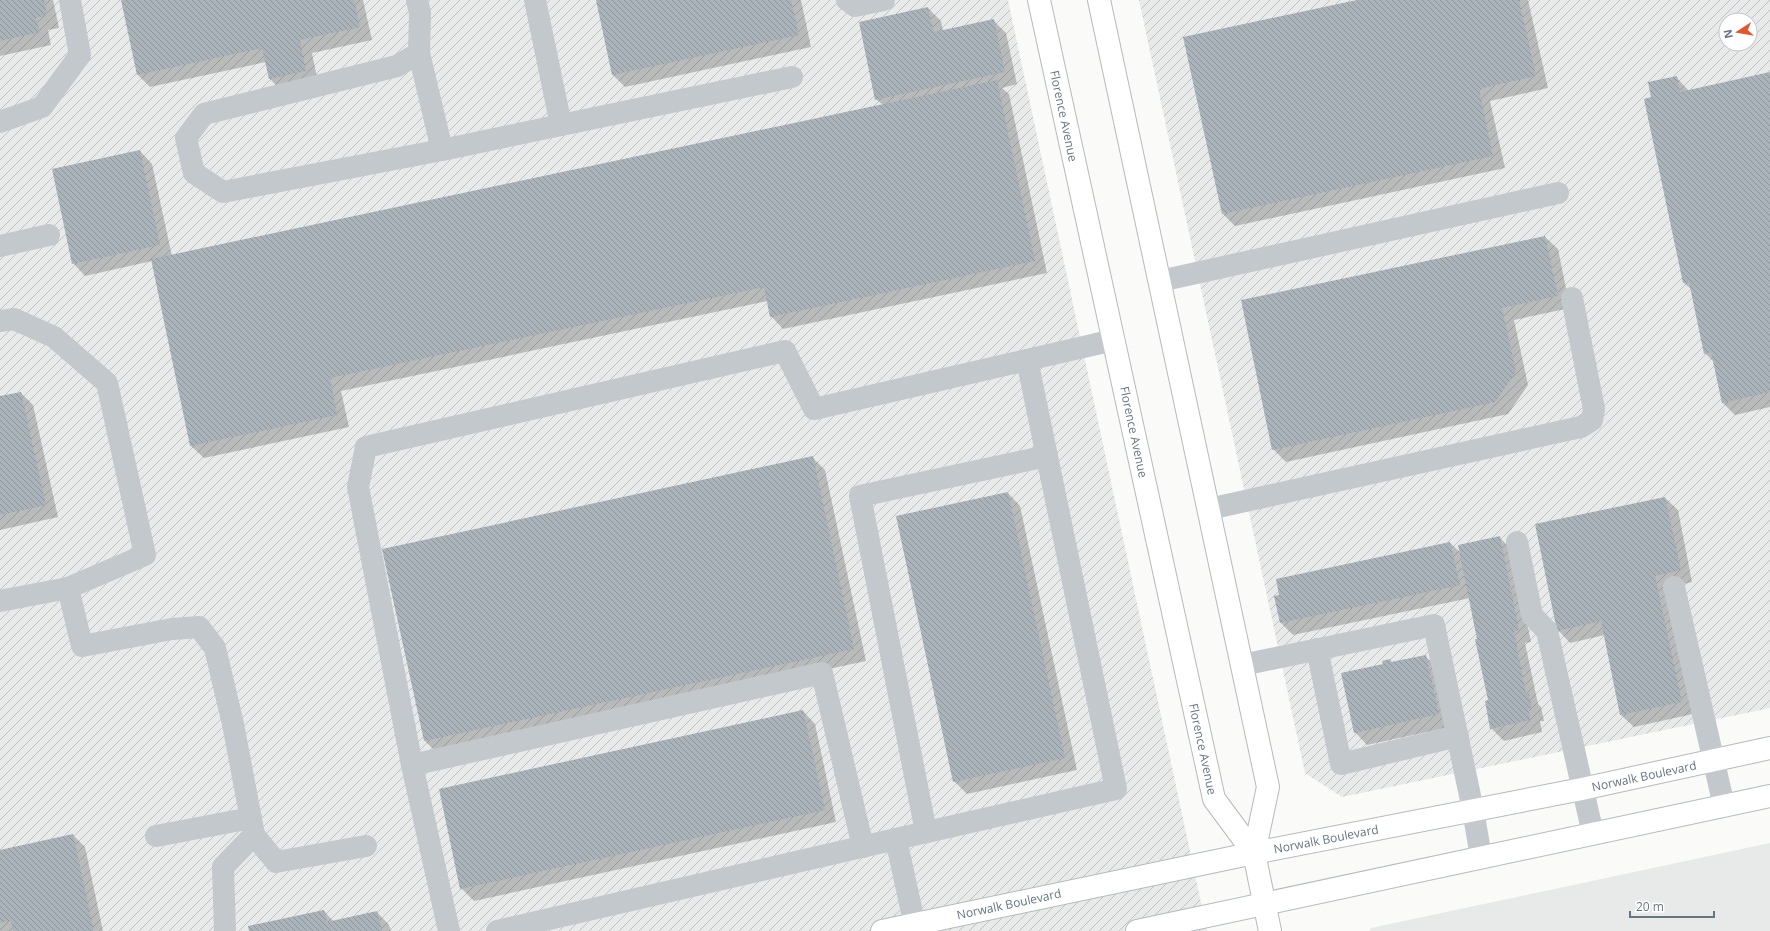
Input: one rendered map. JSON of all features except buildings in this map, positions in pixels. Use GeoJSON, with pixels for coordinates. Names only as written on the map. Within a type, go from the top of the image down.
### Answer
{"type":"FeatureCollection","features":[{"type":"Feature","properties":{"kind":"main road","name":"Florence Avenue"},"geometry":{"type":"LineString","coordinates":[[1039,0],[1214,799],[1254,853]]}},
{"type":"Feature","properties":{"kind":"main road","name":"Florence Avenue"},"geometry":{"type":"LineString","coordinates":[[1099,0],[1268,787],[1254,853],[1270,931]]}},
{"type":"Feature","properties":{"kind":"main road","name":"Norwalk Boulevard"},"geometry":{"type":"LineString","coordinates":[[882,931],[915,928],[1254,853],[1582,789],[1770,748]]}},
{"type":"Feature","properties":{"kind":"main road"},"geometry":{"type":"LineString","coordinates":[[1137,931],[1770,796]]}},
{"type":"Feature","properties":{"kind":"lane"},"geometry":{"type":"LineString","coordinates":[[0,122],[42,107],[80,55],[70,0]]}},
{"type":"Feature","properties":{"kind":"lane"},"geometry":{"type":"LineString","coordinates":[[417,0],[420,13],[420,53],[442,150]]}},
{"type":"Feature","properties":{"kind":"lane"},"geometry":{"type":"LineString","coordinates":[[535,0],[561,125]]}},
{"type":"Feature","properties":{"kind":"lane"},"geometry":{"type":"LineString","coordinates":[[847,0],[855,6],[884,0]]}},
{"type":"Feature","properties":{"kind":"lane"},"geometry":{"type":"LineString","coordinates":[[420,53],[397,66],[204,114],[186,138],[194,173],[222,192],[442,150],[792,77]]}},
{"type":"Feature","properties":{"kind":"lane"},"geometry":{"type":"LineString","coordinates":[[1160,281],[1558,192]]}},
{"type":"Feature","properties":{"kind":"lane"},"geometry":{"type":"LineString","coordinates":[[0,246],[49,235]]}},
{"type":"Feature","properties":{"kind":"lane"},"geometry":{"type":"LineString","coordinates":[[1208,510],[1581,427],[1592,420],[1594,409],[1572,298]]}},
{"type":"Feature","properties":{"kind":"lane"},"geometry":{"type":"LineString","coordinates":[[0,322],[14,319],[54,337],[107,383],[145,555],[68,588],[0,602]]}},
{"type":"Feature","properties":{"kind":"lane"},"geometry":{"type":"LineString","coordinates":[[449,931],[412,765],[358,487],[366,447],[785,351],[814,409],[1114,340]]}},
{"type":"Feature","properties":{"kind":"lane"},"geometry":{"type":"LineString","coordinates":[[497,931],[1116,789],[1027,360]]}},
{"type":"Feature","properties":{"kind":"lane"},"geometry":{"type":"LineString","coordinates":[[926,832],[860,496],[1046,456]]}},
{"type":"Feature","properties":{"kind":"lane"},"geometry":{"type":"LineString","coordinates":[[1517,542],[1532,615],[1547,631],[1593,834]]}},
{"type":"Feature","properties":{"kind":"lane"},"geometry":{"type":"LineString","coordinates":[[1674,587],[1724,806]]}},
{"type":"Feature","properties":{"kind":"lane"},"geometry":{"type":"LineString","coordinates":[[68,588],[82,646],[172,629],[199,627],[215,648],[233,724],[252,827],[276,862],[366,846]]}},
{"type":"Feature","properties":{"kind":"lane"},"geometry":{"type":"LineString","coordinates":[[1242,665],[1434,625],[1473,810],[1481,857]]}},
{"type":"Feature","properties":{"kind":"lane"},"geometry":{"type":"LineString","coordinates":[[1317,649],[1341,764],[1458,736]]}},
{"type":"Feature","properties":{"kind":"lane"},"geometry":{"type":"LineString","coordinates":[[412,765],[822,673],[863,847]]}},
{"type":"Feature","properties":{"kind":"lane"},"geometry":{"type":"LineString","coordinates":[[156,836],[252,827]]}},
{"type":"Feature","properties":{"kind":"lane"},"geometry":{"type":"LineString","coordinates":[[225,931],[223,867],[252,827]]}},
{"type":"Feature","properties":{"kind":"lane"},"geometry":{"type":"LineString","coordinates":[[896,839],[915,928]]}},
{"type":"Feature","properties":{"kind":"shaded area"},"geometry":{"type":"Polygon","coordinates":[[[0,0],[1008,0],[1207,931],[0,931],[0,0]]]}},
{"type":"Feature","properties":{"kind":"shaded area"},"geometry":{"type":"Polygon","coordinates":[[[1139,0],[1770,0],[1770,708],[1342,797],[1305,773],[1139,0]]]}},
{"type":"Feature","properties":{"kind":"shaded area"},"geometry":{"type":"Polygon","coordinates":[[[1770,843],[1770,931],[1369,931],[1371,928],[1770,843]]]}}]}
